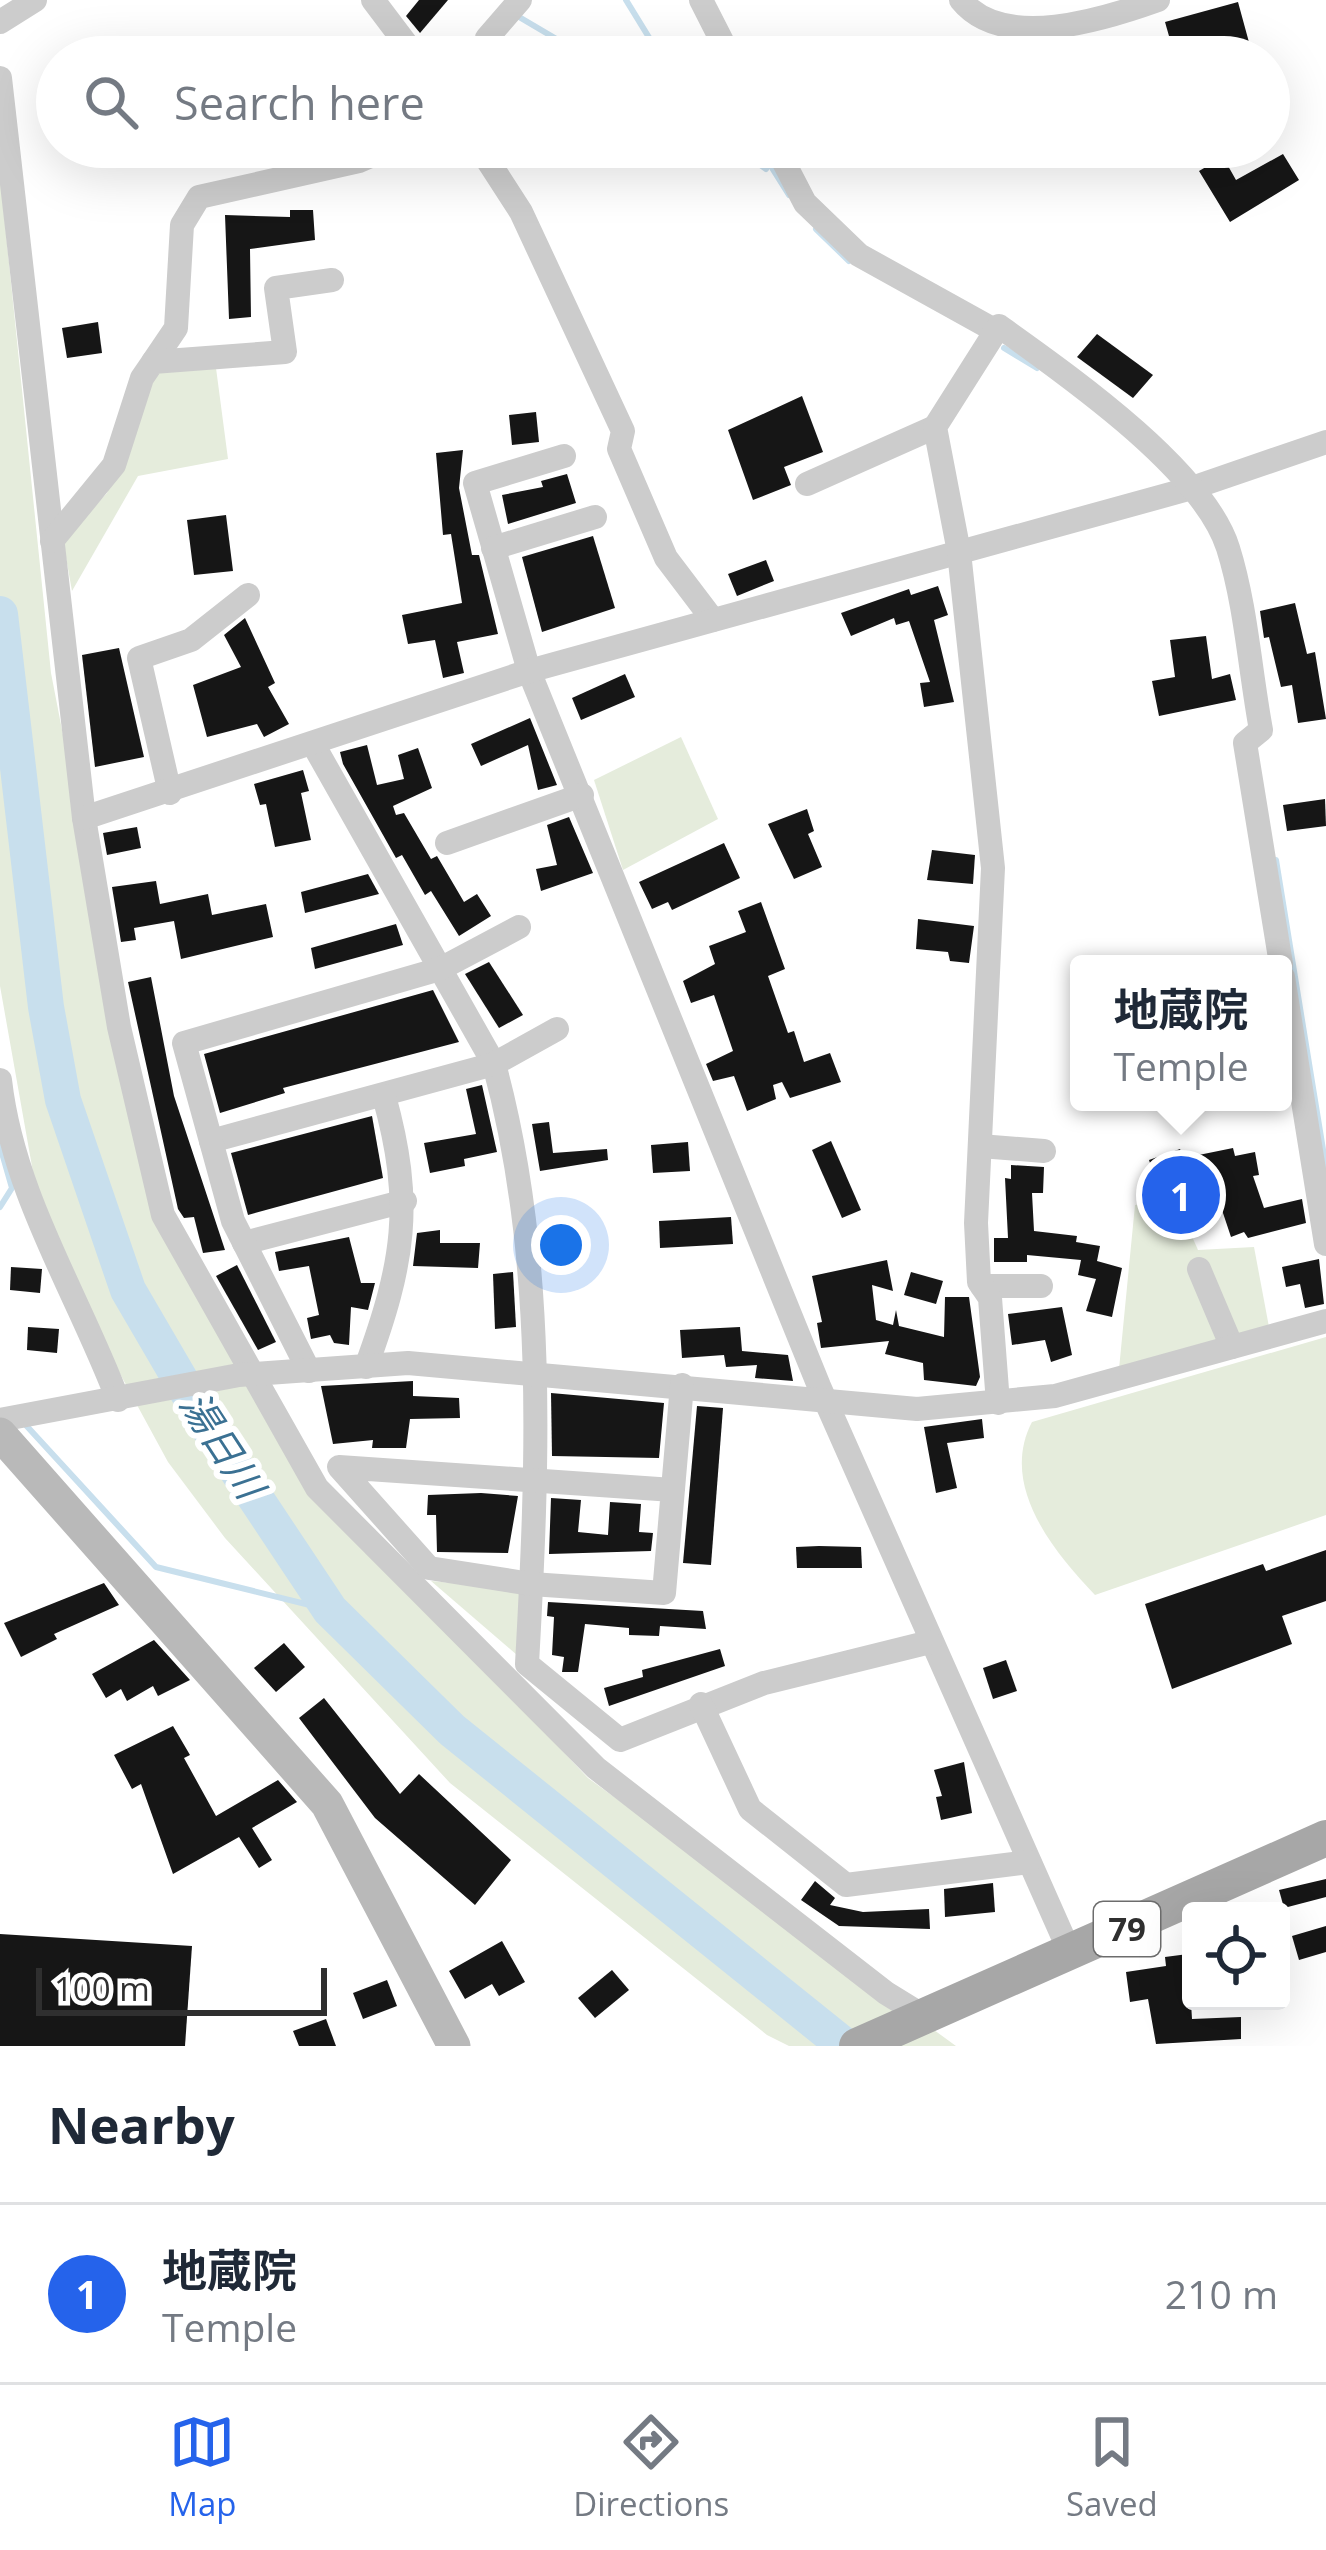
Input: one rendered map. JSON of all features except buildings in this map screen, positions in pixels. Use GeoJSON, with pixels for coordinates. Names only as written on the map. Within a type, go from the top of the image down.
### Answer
{"type":"FeatureCollection","features":[{"type":"Feature","properties":{"kind":"main road","name":"79"},"geometry":{"type":"LineString","coordinates":[[857,2046],[1326,1838]]}},
{"type":"Feature","properties":{"kind":"street"},"geometry":{"type":"LineString","coordinates":[[0,22],[35,0]]}},
{"type":"Feature","properties":{"kind":"street"},"geometry":{"type":"LineString","coordinates":[[373,0],[400,36]]}},
{"type":"Feature","properties":{"kind":"street"},"geometry":{"type":"LineString","coordinates":[[489,36],[519,0]]}},
{"type":"Feature","properties":{"kind":"street"},"geometry":{"type":"LineString","coordinates":[[701,0],[719,36]]}},
{"type":"Feature","properties":{"kind":"street"},"geometry":{"type":"LineString","coordinates":[[961,0],[973,15],[999,25],[1036,27],[1158,0]]}},
{"type":"Feature","properties":{"kind":"street"},"geometry":{"type":"LineString","coordinates":[[0,78],[84,818],[119,1028],[163,1215],[244,1375],[316,1489],[596,1768],[921,2019]]}},
{"type":"Feature","properties":{"kind":"street"},"geometry":{"type":"LineString","coordinates":[[52,541],[114,464],[142,378],[176,328],[182,225],[200,197],[328,168]]}},
{"type":"Feature","properties":{"kind":"street"},"geometry":{"type":"LineString","coordinates":[[492,168],[520,212],[623,430],[620,449],[666,558],[713,620]]}},
{"type":"Feature","properties":{"kind":"street"},"geometry":{"type":"LineString","coordinates":[[787,168],[805,203],[859,255],[996,331]]}},
{"type":"Feature","properties":{"kind":"street"},"geometry":{"type":"LineString","coordinates":[[153,362],[285,352],[276,288],[332,280]]}},
{"type":"Feature","properties":{"kind":"street"},"geometry":{"type":"LineString","coordinates":[[807,484],[935,427],[999,326],[1068,375],[1186,490],[1228,549],[1280,955]]}},
{"type":"Feature","properties":{"kind":"street"},"geometry":{"type":"LineString","coordinates":[[935,427],[959,552],[993,868],[976,1223],[982,1286],[990,1298],[998,1403]]}},
{"type":"Feature","properties":{"kind":"street"},"geometry":{"type":"LineString","coordinates":[[84,818],[529,671],[1186,490],[1326,442]]}},
{"type":"Feature","properties":{"kind":"street"},"geometry":{"type":"LineString","coordinates":[[563,456],[475,483],[529,671],[826,1399],[1071,1955]]}},
{"type":"Feature","properties":{"kind":"street"},"geometry":{"type":"LineString","coordinates":[[494,548],[595,517]]}},
{"type":"Feature","properties":{"kind":"street"},"geometry":{"type":"LineString","coordinates":[[170,793],[139,658],[191,640],[248,595]]}},
{"type":"Feature","properties":{"kind":"street"},"geometry":{"type":"LineString","coordinates":[[313,743],[494,1064],[509,1120],[526,1233],[534,1371],[527,1664],[620,1740],[764,1682],[930,1642]]}},
{"type":"Feature","properties":{"kind":"street"},"geometry":{"type":"LineString","coordinates":[[448,843],[581,795]]}},
{"type":"Feature","properties":{"kind":"street"},"geometry":{"type":"LineString","coordinates":[[310,1371],[244,1243],[184,1043],[440,969],[519,927]]}},
{"type":"Feature","properties":{"kind":"street"},"geometry":{"type":"LineString","coordinates":[[211,1141],[494,1064],[557,1030]]}},
{"type":"Feature","properties":{"kind":"street"},"geometry":{"type":"LineString","coordinates":[[1292,1033],[1326,1244]]}},
{"type":"Feature","properties":{"kind":"street"},"geometry":{"type":"LineString","coordinates":[[0,1080],[10,1138],[44,1234],[130,1396]]}},
{"type":"Feature","properties":{"kind":"street"},"geometry":{"type":"LineString","coordinates":[[366,1367],[395,1287],[405,1201],[384,1096]]}},
{"type":"Feature","properties":{"kind":"street"},"geometry":{"type":"LineString","coordinates":[[980,1146],[1044,1151]]}},
{"type":"Feature","properties":{"kind":"street"},"geometry":{"type":"LineString","coordinates":[[244,1243],[405,1201]]}},
{"type":"Feature","properties":{"kind":"street"},"geometry":{"type":"LineString","coordinates":[[1199,1269],[1232,1347]]}},
{"type":"Feature","properties":{"kind":"street"},"geometry":{"type":"LineString","coordinates":[[982,1286],[1041,1286]]}},
{"type":"Feature","properties":{"kind":"street"},"geometry":{"type":"LineString","coordinates":[[454,2046],[327,1804],[1,1424],[32,1414],[244,1375],[408,1364],[534,1371],[917,1409],[998,1403],[1054,1396],[1326,1322]]}},
{"type":"Feature","properties":{"kind":"street"},"geometry":{"type":"LineString","coordinates":[[673,1490],[339,1467],[429,1568],[532,1584],[664,1593],[673,1490],[682,1385]]}},
{"type":"Feature","properties":{"kind":"street"},"geometry":{"type":"LineString","coordinates":[[701,1704],[750,1809],[846,1885],[1028,1862]]}},
{"type":"Feature","properties":{"kind":"green space"},"geometry":{"type":"Polygon","coordinates":[[[0,175],[51,673],[115,1004],[190,1275],[332,1506],[588,1778],[956,2046],[789,2046],[767,2035],[450,1783],[225,1538],[168,1462],[44,1234],[0,986],[0,175]]]}},
{"type":"Feature","properties":{"kind":"green space"},"geometry":{"type":"Polygon","coordinates":[[[216,368],[228,459],[138,476],[72,591],[63,541],[107,493],[154,369],[216,368]]]}},
{"type":"Feature","properties":{"kind":"green space"},"geometry":{"type":"Polygon","coordinates":[[[681,737],[718,819],[623,870],[594,780],[681,737]]]}},
{"type":"Feature","properties":{"kind":"green space"},"geometry":{"type":"Polygon","coordinates":[[[1149,1204],[1160,1233],[1190,1232],[1198,1250],[1254,1247],[1269,1327],[1119,1369],[1135,1205],[1149,1204]]]}},
{"type":"Feature","properties":{"kind":"green space"},"geometry":{"type":"Polygon","coordinates":[[[1326,1337],[1326,1515],[1095,1595],[1048,1538],[1026,1493],[1022,1469],[1032,1422],[1326,1337]]]}},
{"type":"Feature","properties":{"kind":"green space"},"geometry":{"type":"Polygon","coordinates":[[[431,1581],[525,1590],[524,1661],[431,1581]]]}},
{"type":"Feature","properties":{"kind":"waterway"},"geometry":{"type":"LineString","coordinates":[[626,0],[648,36]]}},
{"type":"Feature","properties":{"kind":"waterway"},"geometry":{"type":"LineString","coordinates":[[514,14],[551,36]]}},
{"type":"Feature","properties":{"kind":"waterway"},"geometry":{"type":"LineString","coordinates":[[772,168],[789,195]]}},
{"type":"Feature","properties":{"kind":"waterway"},"geometry":{"type":"LineString","coordinates":[[816,229],[849,261]]}},
{"type":"Feature","properties":{"kind":"waterway"},"geometry":{"type":"LineString","coordinates":[[1004,348],[1037,368]]}},
{"type":"Feature","properties":{"kind":"waterway","name":"湯日川"},"geometry":{"type":"LineString","coordinates":[[0,614],[46,1007],[63,1100],[128,1290],[205,1422],[330,1610],[452,1730],[845,2046]]}},
{"type":"Feature","properties":{"kind":"waterway"},"geometry":{"type":"LineString","coordinates":[[1276,860],[1291,955]]}},
{"type":"Feature","properties":{"kind":"waterway"},"geometry":{"type":"LineString","coordinates":[[1292,959],[1326,1168]]}},
{"type":"Feature","properties":{"kind":"waterway"},"geometry":{"type":"LineString","coordinates":[[0,1146],[12,1188],[0,1207]]}},
{"type":"Feature","properties":{"kind":"waterway"},"geometry":{"type":"LineString","coordinates":[[23,1422],[156,1567],[330,1610]]}},
{"type":"Feature","properties":{"kind":"place","name":"地蔵院"},"geometry":{"type":"Point","coordinates":[1181,1195]}}]}
